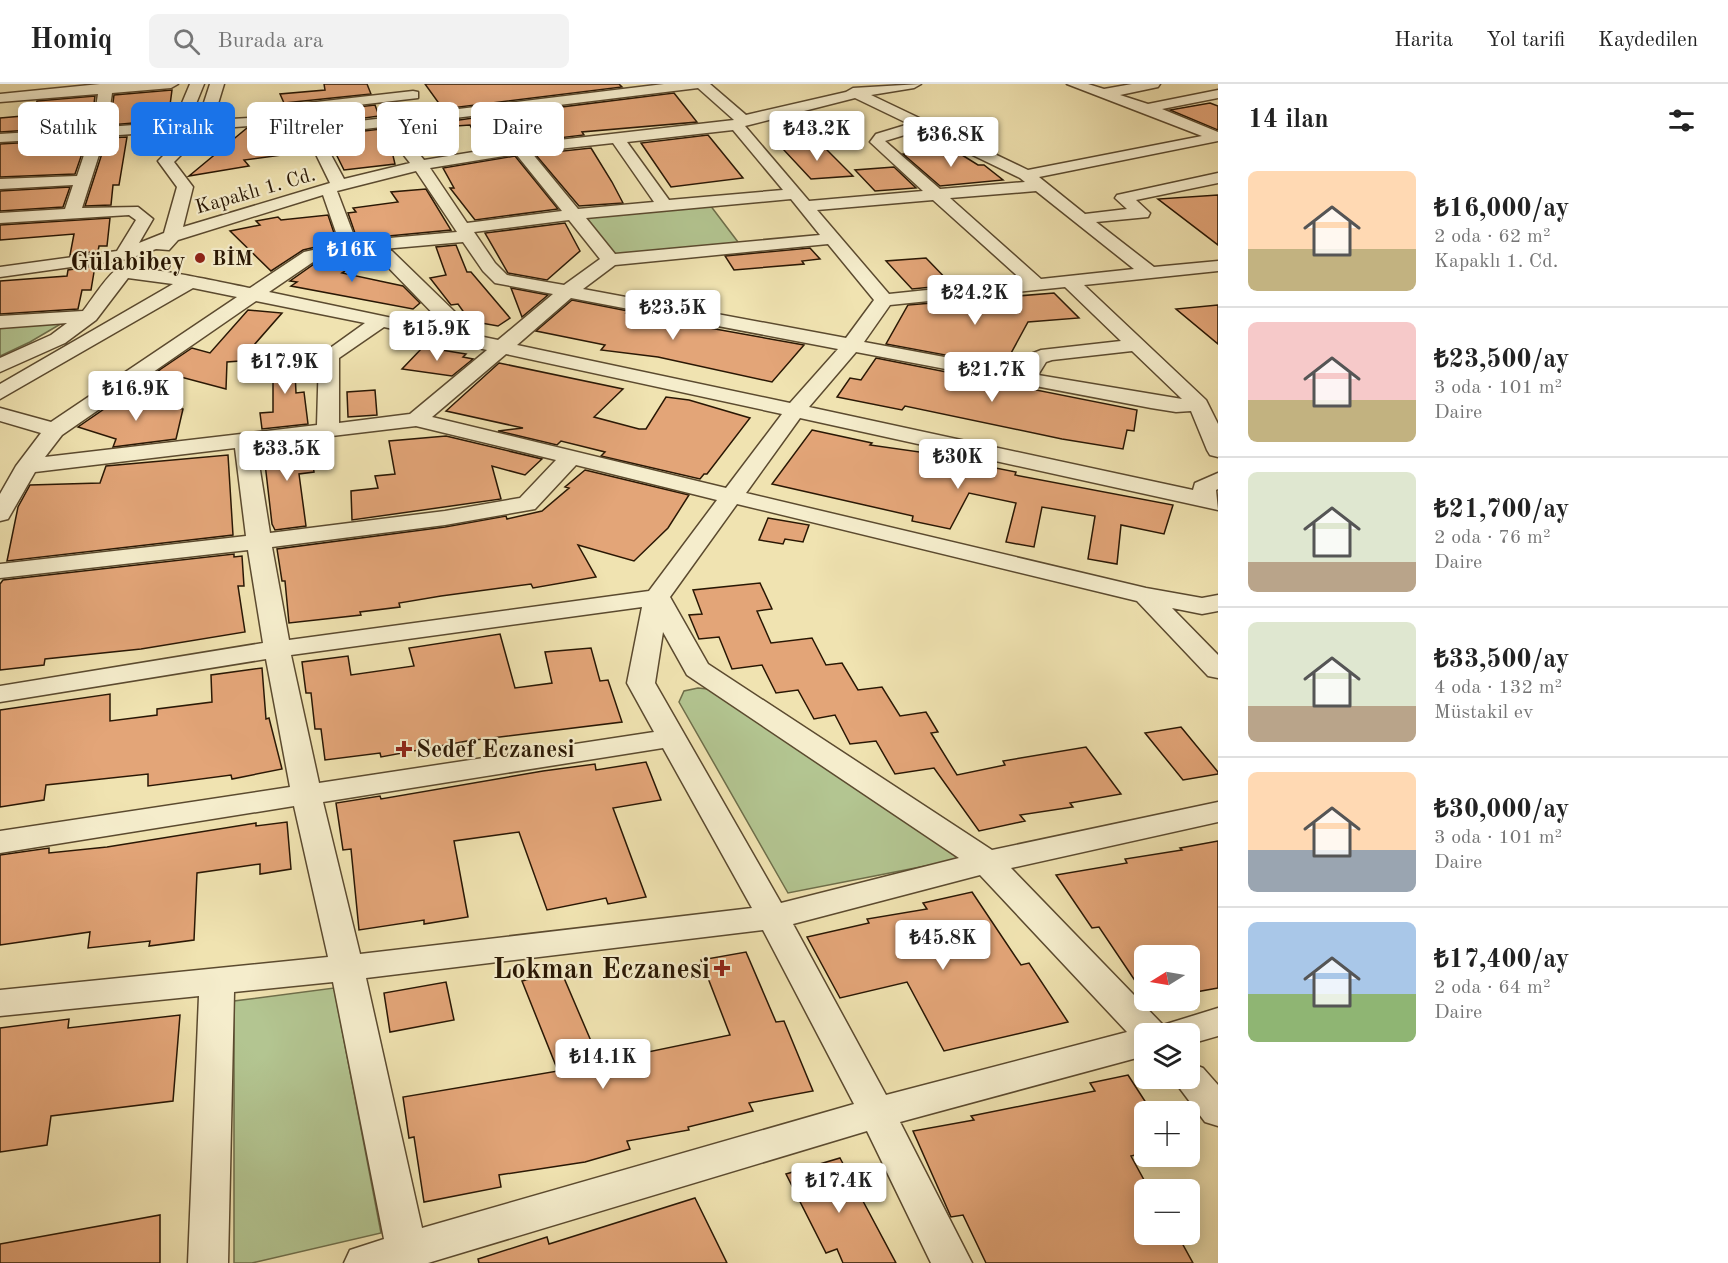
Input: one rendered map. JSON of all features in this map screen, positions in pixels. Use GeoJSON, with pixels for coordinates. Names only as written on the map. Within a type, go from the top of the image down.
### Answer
{"type":"FeatureCollection","features":[{"type":"Feature","properties":{"kind":"street"},"geometry":{"type":"LineString","coordinates":[[0,98],[29,89],[171,84]]}},
{"type":"Feature","properties":{"kind":"street"},"geometry":{"type":"LineString","coordinates":[[190,102],[197,84]]}},
{"type":"Feature","properties":{"kind":"street"},"geometry":{"type":"LineString","coordinates":[[211,102],[217,84]]}},
{"type":"Feature","properties":{"kind":"street"},"geometry":{"type":"LineString","coordinates":[[574,84],[585,97]]}},
{"type":"Feature","properties":{"kind":"street"},"geometry":{"type":"LineString","coordinates":[[542,102],[700,84],[740,122],[799,200],[885,300]]}},
{"type":"Feature","properties":{"kind":"street"},"geometry":{"type":"LineString","coordinates":[[836,84],[1032,181],[1150,273]]}},
{"type":"Feature","properties":{"kind":"street","name":"Kapaklı 1. Cd."},"geometry":{"type":"LineString","coordinates":[[564,144],[740,122],[855,94],[914,84]]}},
{"type":"Feature","properties":{"kind":"street"},"geometry":{"type":"LineString","coordinates":[[1074,84],[1147,108],[1218,137]]}},
{"type":"Feature","properties":{"kind":"street"},"geometry":{"type":"LineString","coordinates":[[1106,93],[1153,84]]}},
{"type":"Feature","properties":{"kind":"street"},"geometry":{"type":"LineString","coordinates":[[1196,84],[1218,93]]}},
{"type":"Feature","properties":{"kind":"street"},"geometry":{"type":"LineString","coordinates":[[104,102],[106,86]]}},
{"type":"Feature","properties":{"kind":"street"},"geometry":{"type":"LineString","coordinates":[[11,130],[29,89]]}},
{"type":"Feature","properties":{"kind":"street"},"geometry":{"type":"LineString","coordinates":[[235,117],[322,99],[409,90]]}},
{"type":"Feature","properties":{"kind":"street"},"geometry":{"type":"LineString","coordinates":[[1147,108],[1218,93]]}},
{"type":"Feature","properties":{"kind":"street"},"geometry":{"type":"LineString","coordinates":[[922,125],[876,140],[1038,285]]}},
{"type":"Feature","properties":{"kind":"street"},"geometry":{"type":"LineString","coordinates":[[0,514],[27,466],[54,430],[310,256],[350,247],[466,232],[575,214],[665,206],[936,196],[1032,181],[1141,152],[1218,137]]}},
{"type":"Feature","properties":{"kind":"street"},"geometry":{"type":"LineString","coordinates":[[617,138],[665,206]]}},
{"type":"Feature","properties":{"kind":"street"},"geometry":{"type":"LineString","coordinates":[[1180,144],[1209,156]]}},
{"type":"Feature","properties":{"kind":"street"},"geometry":{"type":"LineString","coordinates":[[1141,152],[1213,179]]}},
{"type":"Feature","properties":{"kind":"street"},"geometry":{"type":"LineString","coordinates":[[72,212],[92,156]]}},
{"type":"Feature","properties":{"kind":"street"},"geometry":{"type":"LineString","coordinates":[[152,261],[172,236],[185,187],[166,161],[171,156]]}},
{"type":"Feature","properties":{"kind":"street"},"geometry":{"type":"LineString","coordinates":[[322,156],[334,188],[350,247]]}},
{"type":"Feature","properties":{"kind":"street"},"geometry":{"type":"LineString","coordinates":[[413,156],[489,267],[501,279],[1151,402],[1176,406],[1199,404]]}},
{"type":"Feature","properties":{"kind":"street","name":"Kapaklı 1. Cd."},"geometry":{"type":"LineString","coordinates":[[121,264],[172,236],[420,165],[475,156]]}},
{"type":"Feature","properties":{"kind":"street"},"geometry":{"type":"LineString","coordinates":[[524,156],[575,214],[610,260]]}},
{"type":"Feature","properties":{"kind":"street"},"geometry":{"type":"LineString","coordinates":[[1080,219],[1142,213],[1123,198],[1213,179]]}},
{"type":"Feature","properties":{"kind":"street"},"geometry":{"type":"LineString","coordinates":[[0,184],[84,180]]}},
{"type":"Feature","properties":{"kind":"street"},"geometry":{"type":"LineString","coordinates":[[0,218],[132,210],[145,219],[121,264],[88,316],[58,339],[0,366]]}},
{"type":"Feature","properties":{"kind":"street"},"geometry":{"type":"LineString","coordinates":[[416,420],[567,292],[610,260],[832,239]]}},
{"type":"Feature","properties":{"kind":"street"},"geometry":{"type":"LineString","coordinates":[[350,247],[386,255],[450,318],[468,341]]}},
{"type":"Feature","properties":{"kind":"street"},"geometry":{"type":"LineString","coordinates":[[8,272],[152,261],[186,281]]}},
{"type":"Feature","properties":{"kind":"street"},"geometry":{"type":"LineString","coordinates":[[121,264],[250,296],[381,321],[1067,468],[1214,490],[1216,446],[1199,404],[1070,282]]}},
{"type":"Feature","properties":{"kind":"street"},"geometry":{"type":"LineString","coordinates":[[952,1263],[877,1113],[773,917],[641,683],[657,597],[795,411],[852,344],[885,300],[1218,266]]}},
{"type":"Feature","properties":{"kind":"street"},"geometry":{"type":"LineString","coordinates":[[0,393],[186,281]]}},
{"type":"Feature","properties":{"kind":"street"},"geometry":{"type":"LineString","coordinates":[[0,322],[88,316]]}},
{"type":"Feature","properties":{"kind":"street"},"geometry":{"type":"LineString","coordinates":[[328,431],[329,356],[381,321]]}},
{"type":"Feature","properties":{"kind":"street"},"geometry":{"type":"LineString","coordinates":[[1026,378],[1038,358],[1048,354],[1137,345]]}},
{"type":"Feature","properties":{"kind":"street"},"geometry":{"type":"LineString","coordinates":[[0,414],[54,430]]}},
{"type":"Feature","properties":{"kind":"street"},"geometry":{"type":"LineString","coordinates":[[27,466],[245,443],[416,420],[1146,596],[1202,606],[1218,603]]}},
{"type":"Feature","properties":{"kind":"street"},"geometry":{"type":"LineString","coordinates":[[245,443],[257,542],[307,795],[347,968],[407,1256]]}},
{"type":"Feature","properties":{"kind":"street"},"geometry":{"type":"LineString","coordinates":[[0,571],[446,518],[527,504],[572,457]]}},
{"type":"Feature","properties":{"kind":"street"},"geometry":{"type":"LineString","coordinates":[[1146,596],[1218,670]]}},
{"type":"Feature","properties":{"kind":"street"},"geometry":{"type":"LineString","coordinates":[[0,694],[278,649],[657,597]]}},
{"type":"Feature","properties":{"kind":"street"},"geometry":{"type":"LineString","coordinates":[[657,597],[697,669],[987,862],[1140,1023]]}},
{"type":"Feature","properties":{"kind":"street"},"geometry":{"type":"LineString","coordinates":[[0,842],[671,738]]}},
{"type":"Feature","properties":{"kind":"street"},"geometry":{"type":"LineString","coordinates":[[0,1003],[217,979],[347,968],[773,917],[987,862],[1218,812]]}},
{"type":"Feature","properties":{"kind":"street"},"geometry":{"type":"LineString","coordinates":[[208,1263],[217,979]]}},
{"type":"Feature","properties":{"kind":"street"},"geometry":{"type":"LineString","coordinates":[[1200,1027],[1218,1022]]}},
{"type":"Feature","properties":{"kind":"street"},"geometry":{"type":"LineString","coordinates":[[364,1263],[407,1256],[877,1113],[1134,1045]]}},
{"type":"Feature","properties":{"kind":"street"},"geometry":{"type":"LineString","coordinates":[[1199,1089],[1218,1111]]}},
{"type":"Feature","properties":{"kind":"green space"},"geometry":{"type":"Polygon","coordinates":[[[710,205],[741,246],[616,258],[582,218],[710,205]]]}},
{"type":"Feature","properties":{"kind":"green space"},"geometry":{"type":"Polygon","coordinates":[[[64,322],[30,342],[0,356],[0,327],[64,322]]]}},
{"type":"Feature","properties":{"kind":"green space"},"geometry":{"type":"Polygon","coordinates":[[[698,688],[718,690],[966,858],[788,893],[679,702],[684,691],[698,688]]]}},
{"type":"Feature","properties":{"kind":"green space"},"geometry":{"type":"Polygon","coordinates":[[[334,988],[381,1233],[252,1263],[234,1263],[234,1001],[334,988]]]}},
{"type":"Feature","properties":{"kind":"building"},"geometry":{"type":"Polygon","coordinates":[[[324,84],[367,84],[371,94],[284,102],[280,94],[325,90],[324,84]]]}},
{"type":"Feature","properties":{"kind":"building"},"geometry":{"type":"Polygon","coordinates":[[[425,84],[619,84],[622,87],[500,102],[471,102],[471,106],[459,107],[459,102],[438,102],[425,84]]]}},
{"type":"Feature","properties":{"kind":"building"},"geometry":{"type":"Polygon","coordinates":[[[172,90],[170,102],[131,102],[131,123],[119,124],[119,102],[113,102],[114,95],[172,90]]]}},
{"type":"Feature","properties":{"kind":"building"},"geometry":{"type":"Polygon","coordinates":[[[674,93],[697,122],[582,132],[584,135],[564,137],[564,107],[674,93]]]}},
{"type":"Feature","properties":{"kind":"building"},"geometry":{"type":"Polygon","coordinates":[[[95,96],[94,102],[37,101],[95,96]]]}},
{"type":"Feature","properties":{"kind":"building"},"geometry":{"type":"Polygon","coordinates":[[[1210,103],[1218,106],[1218,130],[1170,110],[1210,103]]]}},
{"type":"Feature","properties":{"kind":"building"},"geometry":{"type":"Polygon","coordinates":[[[375,105],[377,116],[365,118],[365,106],[375,105]]]}},
{"type":"Feature","properties":{"kind":"building"},"geometry":{"type":"Polygon","coordinates":[[[18,116],[18,131],[0,132],[0,118],[18,116]]]}},
{"type":"Feature","properties":{"kind":"building"},"geometry":{"type":"Polygon","coordinates":[[[471,118],[471,127],[470,125],[459,126],[459,120],[471,118]]]}},
{"type":"Feature","properties":{"kind":"building"},"geometry":{"type":"Polygon","coordinates":[[[247,128],[247,156],[274,156],[244,160],[249,166],[189,176],[213,156],[235,156],[235,138],[247,128]]]}},
{"type":"Feature","properties":{"kind":"building"},"geometry":{"type":"Polygon","coordinates":[[[377,129],[377,156],[393,156],[395,164],[344,170],[337,156],[365,156],[365,131],[377,129]]]}},
{"type":"Feature","properties":{"kind":"building"},"geometry":{"type":"Polygon","coordinates":[[[708,135],[743,178],[671,187],[641,143],[708,135]]]}},
{"type":"Feature","properties":{"kind":"building"},"geometry":{"type":"Polygon","coordinates":[[[119,137],[127,137],[119,185],[113,185],[111,205],[85,206],[101,156],[119,156],[119,137]]]}},
{"type":"Feature","properties":{"kind":"building"},"geometry":{"type":"Polygon","coordinates":[[[18,143],[18,156],[81,156],[75,174],[0,177],[0,144],[18,143]]]}},
{"type":"Feature","properties":{"kind":"building"},"geometry":{"type":"Polygon","coordinates":[[[822,145],[853,176],[811,179],[782,148],[822,145]]]}},
{"type":"Feature","properties":{"kind":"building"},"geometry":{"type":"Polygon","coordinates":[[[591,148],[623,203],[579,206],[537,156],[564,156],[564,151],[591,148]]]}},
{"type":"Feature","properties":{"kind":"building"},"geometry":{"type":"Polygon","coordinates":[[[954,150],[978,165],[984,165],[1003,180],[940,186],[903,154],[954,150]]]}},
{"type":"Feature","properties":{"kind":"building"},"geometry":{"type":"Polygon","coordinates":[[[515,156],[558,209],[475,220],[450,188],[454,188],[443,168],[515,156]]]}},
{"type":"Feature","properties":{"kind":"building"},"geometry":{"type":"Polygon","coordinates":[[[894,167],[916,188],[875,191],[855,170],[894,167]]]}},
{"type":"Feature","properties":{"kind":"building"},"geometry":{"type":"Polygon","coordinates":[[[70,187],[63,207],[0,211],[0,191],[70,187]]]}},
{"type":"Feature","properties":{"kind":"building"},"geometry":{"type":"Polygon","coordinates":[[[426,189],[451,230],[357,239],[348,213],[356,212],[353,208],[398,202],[391,192],[426,189]]]}},
{"type":"Feature","properties":{"kind":"building"},"geometry":{"type":"Polygon","coordinates":[[[1218,195],[1218,245],[1158,199],[1218,195]]]}},
{"type":"Feature","properties":{"kind":"building"},"geometry":{"type":"Polygon","coordinates":[[[328,215],[337,242],[303,250],[271,271],[230,231],[260,225],[256,221],[278,217],[281,220],[328,215]]]}},
{"type":"Feature","properties":{"kind":"building"},"geometry":{"type":"Polygon","coordinates":[[[110,218],[107,246],[99,246],[98,251],[70,255],[74,234],[0,240],[0,225],[110,218]]]}},
{"type":"Feature","properties":{"kind":"building"},"geometry":{"type":"Polygon","coordinates":[[[565,223],[580,251],[547,280],[508,273],[485,233],[565,223]]]}},
{"type":"Feature","properties":{"kind":"building"},"geometry":{"type":"Polygon","coordinates":[[[456,245],[467,272],[471,272],[510,318],[498,326],[470,321],[458,304],[451,305],[430,278],[446,275],[436,247],[456,245]]]}},
{"type":"Feature","properties":{"kind":"building"},"geometry":{"type":"Polygon","coordinates":[[[810,248],[820,259],[802,261],[804,264],[734,270],[725,256],[810,248]]]}},
{"type":"Feature","properties":{"kind":"building"},"geometry":{"type":"Polygon","coordinates":[[[350,254],[365,258],[342,273],[403,286],[420,303],[413,309],[291,286],[297,282],[290,281],[317,262],[350,254]]]}},
{"type":"Feature","properties":{"kind":"building"},"geometry":{"type":"Polygon","coordinates":[[[926,258],[952,285],[912,289],[886,261],[926,258]]]}},
{"type":"Feature","properties":{"kind":"building"},"geometry":{"type":"Polygon","coordinates":[[[95,266],[91,290],[82,290],[78,309],[0,314],[0,281],[67,276],[68,270],[95,266]]]}},
{"type":"Feature","properties":{"kind":"building"},"geometry":{"type":"Polygon","coordinates":[[[511,288],[548,295],[522,317],[511,288]]]}},
{"type":"Feature","properties":{"kind":"building"},"geometry":{"type":"Polygon","coordinates":[[[1054,293],[1079,318],[1028,322],[1004,366],[886,344],[908,305],[1054,293]]]}},
{"type":"Feature","properties":{"kind":"building"},"geometry":{"type":"Polygon","coordinates":[[[572,300],[628,311],[626,313],[804,345],[772,382],[658,357],[601,350],[605,345],[536,331],[572,300]]]}},
{"type":"Feature","properties":{"kind":"building"},"geometry":{"type":"Polygon","coordinates":[[[1218,305],[1218,344],[1176,309],[1218,305]]]}},
{"type":"Feature","properties":{"kind":"building"},"geometry":{"type":"Polygon","coordinates":[[[248,310],[282,313],[240,361],[227,362],[226,389],[158,371],[192,348],[210,353],[248,310]]]}},
{"type":"Feature","properties":{"kind":"building"},"geometry":{"type":"Polygon","coordinates":[[[423,347],[466,354],[463,357],[473,359],[452,376],[402,369],[423,347]]]}},
{"type":"Feature","properties":{"kind":"building"},"geometry":{"type":"Polygon","coordinates":[[[294,350],[296,393],[304,392],[308,424],[262,429],[260,413],[273,412],[273,352],[294,350]]]}},
{"type":"Feature","properties":{"kind":"building"},"geometry":{"type":"Polygon","coordinates":[[[876,358],[1137,410],[1134,431],[1127,430],[1123,449],[1062,439],[905,406],[902,410],[837,397],[850,378],[861,380],[876,358]]]}},
{"type":"Feature","properties":{"kind":"building"},"geometry":{"type":"Polygon","coordinates":[[[499,363],[623,389],[594,417],[639,429],[646,429],[666,397],[689,400],[750,418],[707,474],[700,479],[601,456],[605,452],[561,441],[557,445],[498,431],[523,428],[446,411],[499,363]]]}},
{"type":"Feature","properties":{"kind":"building"},"geometry":{"type":"Polygon","coordinates":[[[375,390],[377,415],[348,417],[347,392],[375,390]]]}},
{"type":"Feature","properties":{"kind":"building"},"geometry":{"type":"Polygon","coordinates":[[[123,396],[183,409],[176,439],[113,447],[116,439],[78,427],[123,396]]]}},
{"type":"Feature","properties":{"kind":"building"},"geometry":{"type":"Polygon","coordinates":[[[812,430],[872,443],[870,445],[941,455],[940,457],[1016,472],[1015,475],[1173,505],[1164,534],[1121,525],[1117,564],[1088,559],[1095,516],[1042,507],[1034,547],[1006,542],[1016,503],[969,493],[950,529],[912,521],[913,516],[772,484],[812,430]]]}},
{"type":"Feature","properties":{"kind":"building"},"geometry":{"type":"Polygon","coordinates":[[[446,436],[542,459],[525,475],[492,466],[501,499],[352,520],[351,491],[378,488],[375,476],[395,474],[389,441],[446,436]]]}},
{"type":"Feature","properties":{"kind":"building"},"geometry":{"type":"Polygon","coordinates":[[[310,441],[314,472],[299,474],[306,526],[275,530],[272,524],[263,446],[310,441]]]}},
{"type":"Feature","properties":{"kind":"building"},"geometry":{"type":"Polygon","coordinates":[[[228,455],[233,535],[7,561],[18,507],[30,485],[100,483],[106,466],[228,455]]]}},
{"type":"Feature","properties":{"kind":"building"},"geometry":{"type":"Polygon","coordinates":[[[585,470],[689,495],[668,528],[634,561],[578,545],[596,577],[533,588],[531,584],[441,596],[399,603],[400,607],[360,612],[361,615],[289,623],[285,581],[282,581],[277,549],[445,527],[506,516],[507,519],[542,511],[569,488],[565,487],[585,470]]]}},
{"type":"Feature","properties":{"kind":"building"},"geometry":{"type":"Polygon","coordinates":[[[768,518],[809,525],[803,542],[785,539],[783,544],[759,540],[768,518]]]}},
{"type":"Feature","properties":{"kind":"building"},"geometry":{"type":"Polygon","coordinates":[[[234,554],[234,557],[242,556],[244,586],[238,586],[245,632],[141,649],[45,659],[44,665],[0,670],[0,584],[3,580],[234,554]]]}},
{"type":"Feature","properties":{"kind":"building"},"geometry":{"type":"Polygon","coordinates":[[[760,583],[772,609],[757,611],[771,643],[812,638],[826,665],[842,663],[858,690],[882,687],[900,716],[926,712],[938,732],[931,733],[957,775],[1005,765],[1003,761],[1086,747],[1121,794],[1070,803],[1073,807],[1020,815],[1025,821],[979,831],[934,768],[895,774],[876,741],[850,744],[835,715],[814,719],[798,690],[776,693],[762,665],[732,669],[719,637],[699,639],[689,615],[702,614],[693,590],[760,583]]]}},
{"type":"Feature","properties":{"kind":"building"},"geometry":{"type":"Polygon","coordinates":[[[500,634],[515,688],[552,683],[545,652],[591,648],[600,681],[608,680],[622,722],[467,741],[381,757],[380,753],[325,760],[321,729],[315,729],[311,693],[306,693],[302,662],[348,656],[351,675],[414,666],[409,648],[500,634]]]}},
{"type":"Feature","properties":{"kind":"building"},"geometry":{"type":"Polygon","coordinates":[[[262,668],[266,719],[269,718],[282,769],[232,779],[231,775],[148,786],[148,774],[46,785],[44,800],[0,807],[0,710],[110,694],[110,721],[157,715],[157,709],[212,702],[211,675],[262,668]]]}},
{"type":"Feature","properties":{"kind":"building"},"geometry":{"type":"Polygon","coordinates":[[[1181,727],[1218,774],[1183,780],[1145,733],[1181,727]]]}},
{"type":"Feature","properties":{"kind":"building"},"geometry":{"type":"Polygon","coordinates":[[[646,762],[661,800],[613,808],[646,897],[608,904],[606,898],[547,910],[519,832],[454,841],[468,917],[424,924],[424,920],[359,930],[351,849],[343,850],[336,803],[380,796],[381,799],[595,764],[596,770],[646,762]]]}},
{"type":"Feature","properties":{"kind":"building"},"geometry":{"type":"Polygon","coordinates":[[[287,822],[291,869],[260,874],[260,864],[197,873],[194,940],[149,946],[150,941],[88,948],[90,932],[0,945],[0,855],[49,848],[49,853],[107,847],[256,823],[256,826],[287,822]]]}},
{"type":"Feature","properties":{"kind":"building"},"geometry":{"type":"Polygon","coordinates":[[[1218,841],[1218,988],[1200,991],[1200,945],[1134,945],[1134,979],[1099,927],[1092,928],[1056,875],[1127,863],[1125,859],[1182,850],[1180,848],[1218,841]]]}},
{"type":"Feature","properties":{"kind":"building"},"geometry":{"type":"Polygon","coordinates":[[[972,892],[1021,965],[1029,963],[1068,1022],[944,1051],[907,982],[840,998],[807,937],[869,923],[867,919],[927,909],[923,903],[972,892]]]}},
{"type":"Feature","properties":{"kind":"building"},"geometry":{"type":"Polygon","coordinates":[[[746,952],[776,1022],[784,1021],[813,1091],[749,1103],[753,1111],[688,1127],[689,1130],[627,1141],[630,1149],[585,1162],[499,1175],[501,1187],[424,1202],[414,1137],[409,1138],[403,1097],[558,1071],[522,981],[561,971],[600,1062],[730,1035],[701,960],[746,952]]]}},
{"type":"Feature","properties":{"kind":"building"},"geometry":{"type":"Polygon","coordinates":[[[446,982],[454,1020],[390,1032],[384,993],[446,982]]]}},
{"type":"Feature","properties":{"kind":"building"},"geometry":{"type":"Polygon","coordinates":[[[180,1015],[173,1101],[51,1116],[47,1145],[0,1152],[0,1028],[69,1019],[68,1028],[180,1015]]]}},
{"type":"Feature","properties":{"kind":"building"},"geometry":{"type":"Polygon","coordinates":[[[1128,1075],[1134,1084],[1134,1089],[1137,1089],[1145,1101],[1134,1101],[1134,1155],[1131,1156],[1134,1167],[1137,1167],[1143,1179],[1134,1179],[1134,1245],[1183,1245],[1193,1263],[986,1263],[963,1215],[951,1217],[913,1131],[974,1120],[971,1116],[1095,1091],[1090,1083],[1128,1075]]]}},
{"type":"Feature","properties":{"kind":"building"},"geometry":{"type":"Polygon","coordinates":[[[840,1158],[896,1263],[843,1263],[837,1249],[826,1253],[786,1174],[840,1158]]]}},
{"type":"Feature","properties":{"kind":"building"},"geometry":{"type":"Polygon","coordinates":[[[695,1198],[727,1263],[479,1263],[478,1259],[547,1237],[549,1244],[695,1198]]]}},
{"type":"Feature","properties":{"kind":"building"},"geometry":{"type":"Polygon","coordinates":[[[160,1215],[160,1263],[0,1263],[0,1244],[160,1215]]]}},
{"type":"Feature","properties":{"kind":"place","name":"BİM"},"geometry":{"type":"Point","coordinates":[200,258]}},
{"type":"Feature","properties":{"kind":"place","name":"Sedef Eczanesi"},"geometry":{"type":"Point","coordinates":[404,749]}},
{"type":"Feature","properties":{"kind":"place","name":"Lokman Eczanesi"},"geometry":{"type":"Point","coordinates":[722,968]}},
{"type":"Feature","properties":{"kind":"district","name":"Gülabibey"},"geometry":{"type":"Point","coordinates":[128,261]}}]}
